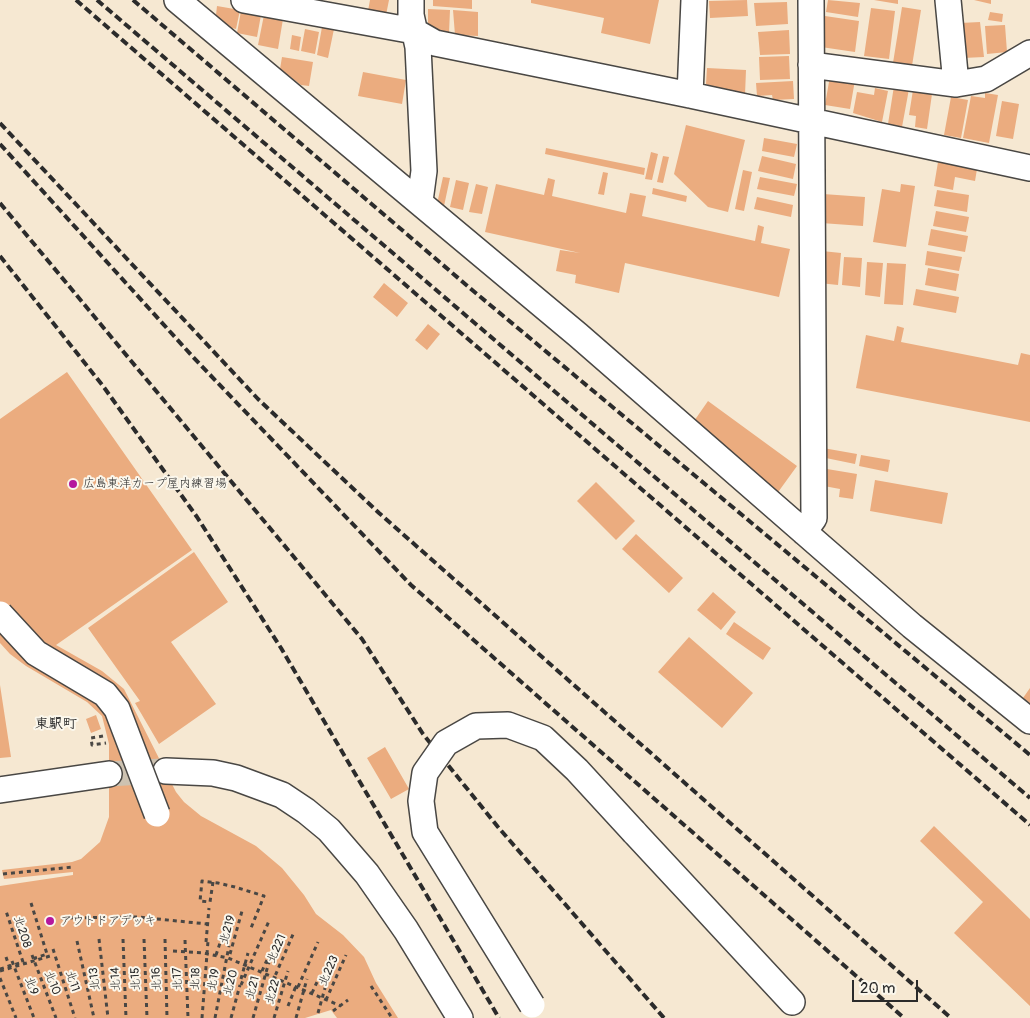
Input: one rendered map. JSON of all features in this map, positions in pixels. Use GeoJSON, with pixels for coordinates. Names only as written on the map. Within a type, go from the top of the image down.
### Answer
{"type":"FeatureCollection","features":[{"type":"Feature","properties":{"kind":"street"},"geometry":{"type":"LineString","coordinates":[[177,0],[420,201],[912,626],[1030,721]]}},
{"type":"Feature","properties":{"kind":"street"},"geometry":{"type":"LineString","coordinates":[[244,0],[414,31],[435,43],[690,95],[1030,168]]}},
{"type":"Feature","properties":{"kind":"street"},"geometry":{"type":"LineString","coordinates":[[411,0],[414,31],[418,47],[424,171],[420,201]]}},
{"type":"Feature","properties":{"kind":"street"},"geometry":{"type":"LineString","coordinates":[[690,95],[694,0]]}},
{"type":"Feature","properties":{"kind":"street"},"geometry":{"type":"LineString","coordinates":[[804,532],[814,518],[811,0]]}},
{"type":"Feature","properties":{"kind":"street"},"geometry":{"type":"LineString","coordinates":[[948,0],[956,84]]}},
{"type":"Feature","properties":{"kind":"street"},"geometry":{"type":"LineString","coordinates":[[811,65],[956,84],[986,79],[1030,54]]}},
{"type":"Feature","properties":{"kind":"street"},"geometry":{"type":"LineString","coordinates":[[0,614],[36,653],[96,688],[117,709],[157,814]]}},
{"type":"Feature","properties":{"kind":"street"},"geometry":{"type":"LineString","coordinates":[[536,1012],[425,832],[421,801],[426,773],[446,743],[476,726],[508,725],[543,738],[578,770],[792,1002]]}},
{"type":"Feature","properties":{"kind":"street"},"geometry":{"type":"LineString","coordinates":[[166,770],[214,773],[236,778],[282,795],[306,811],[329,830],[367,874],[406,930],[460,1018]]}},
{"type":"Feature","properties":{"kind":"street"},"geometry":{"type":"LineString","coordinates":[[0,790],[109,774]]}},
{"type":"Feature","properties":{"kind":"path"},"geometry":{"type":"LineString","coordinates":[[106,736],[106,743],[92,745],[91,738],[106,736]]}},
{"type":"Feature","properties":{"kind":"path"},"geometry":{"type":"LineString","coordinates":[[3,874],[73,867]]}},
{"type":"Feature","properties":{"kind":"path"},"geometry":{"type":"LineString","coordinates":[[213,882],[210,902],[200,901],[200,881],[213,882],[264,896],[252,928]]}},
{"type":"Feature","properties":{"kind":"path"},"geometry":{"type":"LineString","coordinates":[[31,903],[47,952],[47,954],[35,958],[35,961]]}},
{"type":"Feature","properties":{"kind":"path"},"geometry":{"type":"LineString","coordinates":[[203,974],[209,908]]}},
{"type":"Feature","properties":{"kind":"path","name":"北208"},"geometry":{"type":"LineString","coordinates":[[6,911],[23,962],[11,967]]}},
{"type":"Feature","properties":{"kind":"path","name":"北219"},"geometry":{"type":"LineString","coordinates":[[222,979],[242,911]]}},
{"type":"Feature","properties":{"kind":"path"},"geometry":{"type":"LineString","coordinates":[[61,918],[138,917],[207,924]]}},
{"type":"Feature","properties":{"kind":"path"},"geometry":{"type":"LineString","coordinates":[[241,985],[269,921]]}},
{"type":"Feature","properties":{"kind":"path","name":"北221"},"geometry":{"type":"LineString","coordinates":[[266,996],[294,932]]}},
{"type":"Feature","properties":{"kind":"path","name":"北13"},"geometry":{"type":"LineString","coordinates":[[99,939],[108,1018]]}},
{"type":"Feature","properties":{"kind":"path","name":"北14"},"geometry":{"type":"LineString","coordinates":[[123,939],[126,1018]]}},
{"type":"Feature","properties":{"kind":"path","name":"北15"},"geometry":{"type":"LineString","coordinates":[[144,939],[146,1018]]}},
{"type":"Feature","properties":{"kind":"path","name":"北16"},"geometry":{"type":"LineString","coordinates":[[165,939],[167,1018]]}},
{"type":"Feature","properties":{"kind":"path","name":"北17"},"geometry":{"type":"LineString","coordinates":[[185,940],[188,1018]]}},
{"type":"Feature","properties":{"kind":"path"},"geometry":{"type":"LineString","coordinates":[[78,941],[94,1018]]}},
{"type":"Feature","properties":{"kind":"path","name":"北18"},"geometry":{"type":"LineString","coordinates":[[202,1018],[208,941]]}},
{"type":"Feature","properties":{"kind":"path"},"geometry":{"type":"LineString","coordinates":[[288,1006],[318,942]]}},
{"type":"Feature","properties":{"kind":"path"},"geometry":{"type":"LineString","coordinates":[[216,955],[220,943]]}},
{"type":"Feature","properties":{"kind":"path","name":"北19"},"geometry":{"type":"LineString","coordinates":[[215,1018],[229,946]]}},
{"type":"Feature","properties":{"kind":"path","name":"北11"},"geometry":{"type":"LineString","coordinates":[[53,949],[75,1018]]}},
{"type":"Feature","properties":{"kind":"path"},"geometry":{"type":"LineString","coordinates":[[174,951],[206,953],[228,958],[341,1006]]}},
{"type":"Feature","properties":{"kind":"path","name":"北20"},"geometry":{"type":"LineString","coordinates":[[231,1018],[248,953]]}},
{"type":"Feature","properties":{"kind":"path","name":"北223"},"geometry":{"type":"LineString","coordinates":[[326,1000],[346,955]]}},
{"type":"Feature","properties":{"kind":"path","name":"北10"},"geometry":{"type":"LineString","coordinates":[[32,956],[56,1018]]}},
{"type":"Feature","properties":{"kind":"path"},"geometry":{"type":"LineString","coordinates":[[0,970],[50,956]]}},
{"type":"Feature","properties":{"kind":"path"},"geometry":{"type":"LineString","coordinates":[[6,957],[11,967]]}},
{"type":"Feature","properties":{"kind":"path","name":"北9"},"geometry":{"type":"LineString","coordinates":[[12,961],[11,967],[34,1018]]}},
{"type":"Feature","properties":{"kind":"path","name":"北21"},"geometry":{"type":"LineString","coordinates":[[253,1018],[268,961],[262,972]]}},
{"type":"Feature","properties":{"kind":"path","name":"北22"},"geometry":{"type":"LineString","coordinates":[[274,1018],[288,971]]}},
{"type":"Feature","properties":{"kind":"path"},"geometry":{"type":"LineString","coordinates":[[0,978],[16,1018]]}},
{"type":"Feature","properties":{"kind":"path"},"geometry":{"type":"LineString","coordinates":[[296,1018],[307,979]]}},
{"type":"Feature","properties":{"kind":"path"},"geometry":{"type":"LineString","coordinates":[[312,993],[317,982]]}},
{"type":"Feature","properties":{"kind":"path"},"geometry":{"type":"LineString","coordinates":[[371,986],[392,1018]]}},
{"type":"Feature","properties":{"kind":"path"},"geometry":{"type":"LineString","coordinates":[[318,1013],[325,988]]}},
{"type":"Feature","properties":{"kind":"path"},"geometry":{"type":"LineString","coordinates":[[333,1011],[348,1000]]}},
{"type":"Feature","properties":{"kind":"building"},"geometry":{"type":"Polygon","coordinates":[[[370,0],[389,0],[386,15],[368,11],[370,0]]]}},
{"type":"Feature","properties":{"kind":"building"},"geometry":{"type":"Polygon","coordinates":[[[433,0],[472,0],[472,9],[433,6],[433,0]]]}},
{"type":"Feature","properties":{"kind":"building"},"geometry":{"type":"Polygon","coordinates":[[[531,0],[659,0],[650,44],[601,33],[604,18],[531,3],[531,0]]]}},
{"type":"Feature","properties":{"kind":"building"},"geometry":{"type":"Polygon","coordinates":[[[747,0],[748,16],[710,18],[709,1],[747,0]]]}},
{"type":"Feature","properties":{"kind":"building"},"geometry":{"type":"Polygon","coordinates":[[[828,0],[860,3],[858,17],[826,12],[828,0]]]}},
{"type":"Feature","properties":{"kind":"building"},"geometry":{"type":"Polygon","coordinates":[[[874,0],[898,0],[898,4],[874,0]]]}},
{"type":"Feature","properties":{"kind":"building"},"geometry":{"type":"Polygon","coordinates":[[[974,0],[991,0],[991,4],[974,0]]]}},
{"type":"Feature","properties":{"kind":"building"},"geometry":{"type":"Polygon","coordinates":[[[787,2],[788,24],[756,26],[754,3],[787,2]]]}},
{"type":"Feature","properties":{"kind":"building"},"geometry":{"type":"Polygon","coordinates":[[[217,6],[240,10],[236,29],[228,27],[216,15],[217,6]]]}},
{"type":"Feature","properties":{"kind":"building"},"geometry":{"type":"Polygon","coordinates":[[[902,7],[921,10],[911,72],[892,69],[902,7]]]}},
{"type":"Feature","properties":{"kind":"building"},"geometry":{"type":"Polygon","coordinates":[[[871,8],[895,11],[889,59],[864,56],[871,8]]]}},
{"type":"Feature","properties":{"kind":"building"},"geometry":{"type":"Polygon","coordinates":[[[428,9],[450,10],[449,33],[437,32],[428,23],[428,9]]]}},
{"type":"Feature","properties":{"kind":"building"},"geometry":{"type":"Polygon","coordinates":[[[453,10],[478,12],[478,36],[455,35],[453,10]]]}},
{"type":"Feature","properties":{"kind":"building"},"geometry":{"type":"Polygon","coordinates":[[[241,11],[261,15],[257,37],[237,33],[241,11]]]}},
{"type":"Feature","properties":{"kind":"building"},"geometry":{"type":"Polygon","coordinates":[[[990,12],[1003,14],[1002,22],[988,20],[990,12]]]}},
{"type":"Feature","properties":{"kind":"building"},"geometry":{"type":"Polygon","coordinates":[[[264,15],[283,19],[278,49],[258,45],[264,15]]]}},
{"type":"Feature","properties":{"kind":"building"},"geometry":{"type":"Polygon","coordinates":[[[825,16],[859,21],[855,52],[821,47],[825,16]]]}},
{"type":"Feature","properties":{"kind":"building"},"geometry":{"type":"Polygon","coordinates":[[[980,22],[984,57],[963,58],[960,23],[980,22]]]}},
{"type":"Feature","properties":{"kind":"building"},"geometry":{"type":"Polygon","coordinates":[[[1005,25],[1007,52],[987,54],[985,26],[1005,25]]]}},
{"type":"Feature","properties":{"kind":"building"},"geometry":{"type":"Polygon","coordinates":[[[322,27],[334,29],[328,58],[317,55],[322,27]]]}},
{"type":"Feature","properties":{"kind":"building"},"geometry":{"type":"Polygon","coordinates":[[[305,29],[319,32],[315,54],[301,51],[305,29]]]}},
{"type":"Feature","properties":{"kind":"building"},"geometry":{"type":"Polygon","coordinates":[[[789,30],[790,54],[760,55],[758,32],[789,30]]]}},
{"type":"Feature","properties":{"kind":"building"},"geometry":{"type":"Polygon","coordinates":[[[292,35],[301,37],[299,51],[290,49],[292,35]]]}},
{"type":"Feature","properties":{"kind":"building"},"geometry":{"type":"Polygon","coordinates":[[[789,56],[790,79],[760,80],[759,57],[789,56]]]}},
{"type":"Feature","properties":{"kind":"building"},"geometry":{"type":"Polygon","coordinates":[[[282,57],[313,62],[309,86],[301,85],[280,69],[282,57]]]}},
{"type":"Feature","properties":{"kind":"building"},"geometry":{"type":"Polygon","coordinates":[[[707,68],[746,70],[745,95],[716,90],[706,84],[707,68]]]}},
{"type":"Feature","properties":{"kind":"building"},"geometry":{"type":"Polygon","coordinates":[[[363,72],[406,80],[402,104],[358,96],[363,72]]]}},
{"type":"Feature","properties":{"kind":"building"},"geometry":{"type":"Polygon","coordinates":[[[830,76],[855,80],[850,109],[825,105],[830,76]]]}},
{"type":"Feature","properties":{"kind":"building"},"geometry":{"type":"Polygon","coordinates":[[[793,81],[794,99],[773,100],[772,95],[757,96],[756,83],[793,81]]]}},
{"type":"Feature","properties":{"kind":"building"},"geometry":{"type":"Polygon","coordinates":[[[894,86],[909,89],[902,127],[888,124],[894,86]]]}},
{"type":"Feature","properties":{"kind":"building"},"geometry":{"type":"Polygon","coordinates":[[[875,88],[888,91],[882,122],[853,113],[857,92],[874,95],[875,88]]]}},
{"type":"Feature","properties":{"kind":"building"},"geometry":{"type":"Polygon","coordinates":[[[913,90],[932,94],[927,129],[915,127],[916,116],[909,115],[913,90]]]}},
{"type":"Feature","properties":{"kind":"building"},"geometry":{"type":"Polygon","coordinates":[[[985,93],[998,95],[989,143],[963,138],[971,96],[985,98],[985,93]]]}},
{"type":"Feature","properties":{"kind":"building"},"geometry":{"type":"Polygon","coordinates":[[[951,97],[968,100],[961,138],[944,135],[951,97]]]}},
{"type":"Feature","properties":{"kind":"building"},"geometry":{"type":"Polygon","coordinates":[[[1002,101],[1019,104],[1013,139],[996,136],[1002,101]]]}},
{"type":"Feature","properties":{"kind":"building"},"geometry":{"type":"Polygon","coordinates":[[[686,125],[745,140],[728,212],[708,207],[674,174],[686,125]]]}},
{"type":"Feature","properties":{"kind":"building"},"geometry":{"type":"Polygon","coordinates":[[[764,138],[797,144],[794,157],[762,151],[764,138]]]}},
{"type":"Feature","properties":{"kind":"building"},"geometry":{"type":"Polygon","coordinates":[[[546,148],[645,168],[644,175],[545,154],[546,148]]]}},
{"type":"Feature","properties":{"kind":"building"},"geometry":{"type":"Polygon","coordinates":[[[651,152],[658,154],[652,180],[645,179],[651,152]]]}},
{"type":"Feature","properties":{"kind":"building"},"geometry":{"type":"Polygon","coordinates":[[[663,156],[669,157],[663,183],[657,182],[663,156]]]}},
{"type":"Feature","properties":{"kind":"building"},"geometry":{"type":"Polygon","coordinates":[[[762,156],[796,164],[793,179],[758,171],[762,156]]]}},
{"type":"Feature","properties":{"kind":"building"},"geometry":{"type":"Polygon","coordinates":[[[938,162],[977,169],[975,181],[955,177],[953,190],[934,186],[938,162]]]}},
{"type":"Feature","properties":{"kind":"building"},"geometry":{"type":"Polygon","coordinates":[[[743,170],[752,172],[744,211],[735,209],[743,170]]]}},
{"type":"Feature","properties":{"kind":"building"},"geometry":{"type":"Polygon","coordinates":[[[603,172],[608,173],[604,195],[598,194],[603,172]]]}},
{"type":"Feature","properties":{"kind":"building"},"geometry":{"type":"Polygon","coordinates":[[[443,177],[450,178],[444,206],[437,204],[443,177]]]}},
{"type":"Feature","properties":{"kind":"building"},"geometry":{"type":"Polygon","coordinates":[[[760,177],[797,184],[794,196],[757,189],[760,177]]]}},
{"type":"Feature","properties":{"kind":"building"},"geometry":{"type":"Polygon","coordinates":[[[548,178],[555,180],[552,196],[626,213],[630,193],[646,196],[642,216],[755,241],[758,225],[764,227],[761,243],[790,249],[779,297],[625,263],[619,293],[575,283],[576,275],[556,271],[560,250],[580,253],[485,232],[496,184],[544,195],[548,178]]]}},
{"type":"Feature","properties":{"kind":"building"},"geometry":{"type":"Polygon","coordinates":[[[456,180],[469,183],[463,210],[450,207],[456,180]]]}},
{"type":"Feature","properties":{"kind":"building"},"geometry":{"type":"Polygon","coordinates":[[[476,184],[488,187],[482,214],[469,212],[476,184]]]}},
{"type":"Feature","properties":{"kind":"building"},"geometry":{"type":"Polygon","coordinates":[[[901,184],[915,186],[906,247],[873,242],[882,189],[900,192],[901,184]]]}},
{"type":"Feature","properties":{"kind":"building"},"geometry":{"type":"Polygon","coordinates":[[[653,188],[687,196],[686,202],[652,194],[653,188]]]}},
{"type":"Feature","properties":{"kind":"building"},"geometry":{"type":"Polygon","coordinates":[[[937,190],[969,195],[967,212],[934,206],[937,190]]]}},
{"type":"Feature","properties":{"kind":"building"},"geometry":{"type":"Polygon","coordinates":[[[823,194],[865,197],[863,226],[821,223],[823,194]]]}},
{"type":"Feature","properties":{"kind":"building"},"geometry":{"type":"Polygon","coordinates":[[[757,197],[793,205],[791,217],[754,209],[757,197]]]}},
{"type":"Feature","properties":{"kind":"building"},"geometry":{"type":"Polygon","coordinates":[[[936,211],[969,217],[966,232],[933,226],[936,211]]]}},
{"type":"Feature","properties":{"kind":"building"},"geometry":{"type":"Polygon","coordinates":[[[931,229],[968,236],[965,252],[928,245],[931,229]]]}},
{"type":"Feature","properties":{"kind":"building"},"geometry":{"type":"Polygon","coordinates":[[[822,251],[841,253],[838,285],[819,283],[822,251]]]}},
{"type":"Feature","properties":{"kind":"building"},"geometry":{"type":"Polygon","coordinates":[[[927,251],[962,257],[959,271],[925,265],[927,251]]]}},
{"type":"Feature","properties":{"kind":"building"},"geometry":{"type":"Polygon","coordinates":[[[844,257],[862,258],[860,287],[842,285],[844,257]]]}},
{"type":"Feature","properties":{"kind":"building"},"geometry":{"type":"Polygon","coordinates":[[[867,262],[883,263],[880,297],[865,295],[867,262]]]}},
{"type":"Feature","properties":{"kind":"building"},"geometry":{"type":"Polygon","coordinates":[[[887,263],[906,264],[903,305],[884,304],[887,263]]]}},
{"type":"Feature","properties":{"kind":"building"},"geometry":{"type":"Polygon","coordinates":[[[928,268],[959,274],[956,291],[925,285],[928,268]]]}},
{"type":"Feature","properties":{"kind":"building"},"geometry":{"type":"Polygon","coordinates":[[[384,283],[408,303],[397,317],[373,297],[384,283]]]}},
{"type":"Feature","properties":{"kind":"building"},"geometry":{"type":"Polygon","coordinates":[[[916,289],[959,297],[956,313],[913,305],[916,289]]]}},
{"type":"Feature","properties":{"kind":"building"},"geometry":{"type":"Polygon","coordinates":[[[428,324],[440,334],[427,350],[415,340],[428,324]]]}},
{"type":"Feature","properties":{"kind":"building"},"geometry":{"type":"Polygon","coordinates":[[[897,326],[904,328],[901,342],[1018,365],[1021,353],[1030,355],[1030,422],[856,388],[866,335],[894,341],[897,326]]]}},
{"type":"Feature","properties":{"kind":"building"},"geometry":{"type":"Polygon","coordinates":[[[67,372],[192,550],[56,645],[102,671],[124,689],[176,792],[184,802],[201,816],[256,846],[282,868],[304,895],[316,914],[343,935],[364,957],[376,983],[398,1018],[337,1018],[331,1010],[305,1018],[0,1018],[0,886],[73,875],[73,872],[4,879],[2,870],[72,862],[81,859],[100,842],[109,817],[109,744],[102,716],[87,702],[26,666],[10,654],[0,643],[0,419],[67,372]]]}},
{"type":"Feature","properties":{"kind":"building"},"geometry":{"type":"Polygon","coordinates":[[[708,401],[797,466],[776,495],[734,464],[739,457],[692,424],[708,401]]]}},
{"type":"Feature","properties":{"kind":"building"},"geometry":{"type":"Polygon","coordinates":[[[823,448],[857,454],[855,464],[821,457],[823,448]]]}},
{"type":"Feature","properties":{"kind":"building"},"geometry":{"type":"Polygon","coordinates":[[[861,455],[890,460],[888,472],[859,466],[861,455]]]}},
{"type":"Feature","properties":{"kind":"building"},"geometry":{"type":"Polygon","coordinates":[[[827,469],[857,474],[853,499],[839,497],[840,489],[824,486],[827,469]]]}},
{"type":"Feature","properties":{"kind":"building"},"geometry":{"type":"Polygon","coordinates":[[[875,480],[948,493],[942,524],[870,511],[875,480]]]}},
{"type":"Feature","properties":{"kind":"building"},"geometry":{"type":"Polygon","coordinates":[[[596,482],[635,521],[616,540],[577,501],[596,482]]]}},
{"type":"Feature","properties":{"kind":"building"},"geometry":{"type":"Polygon","coordinates":[[[636,534],[683,578],[669,593],[622,549],[636,534]]]}},
{"type":"Feature","properties":{"kind":"building"},"geometry":{"type":"Polygon","coordinates":[[[194,552],[228,602],[171,642],[216,704],[159,744],[135,703],[140,701],[88,628],[194,552]]]}},
{"type":"Feature","properties":{"kind":"building"},"geometry":{"type":"Polygon","coordinates":[[[713,592],[736,612],[721,630],[697,610],[713,592]]]}},
{"type":"Feature","properties":{"kind":"building"},"geometry":{"type":"Polygon","coordinates":[[[734,622],[771,648],[763,660],[726,634],[734,622]]]}},
{"type":"Feature","properties":{"kind":"building"},"geometry":{"type":"Polygon","coordinates":[[[689,637],[753,693],[722,728],[658,672],[689,637]]]}},
{"type":"Feature","properties":{"kind":"building"},"geometry":{"type":"Polygon","coordinates":[[[0,685],[11,757],[0,758],[0,685]]]}},
{"type":"Feature","properties":{"kind":"building"},"geometry":{"type":"Polygon","coordinates":[[[1030,688],[1030,703],[1023,698],[1030,688]]]}},
{"type":"Feature","properties":{"kind":"building"},"geometry":{"type":"Polygon","coordinates":[[[96,715],[101,729],[91,733],[86,719],[96,715]]]}},
{"type":"Feature","properties":{"kind":"building"},"geometry":{"type":"Polygon","coordinates":[[[385,747],[409,789],[391,799],[367,758],[385,747]]]}},
{"type":"Feature","properties":{"kind":"building"},"geometry":{"type":"Polygon","coordinates":[[[934,826],[1030,919],[1030,1006],[954,933],[983,902],[920,841],[934,826]]]}},
{"type":"Feature","properties":{"kind":"tunnel"},"geometry":{"type":"LineString","coordinates":[[109,774],[161,771]]}},
{"type":"Feature","properties":{"kind":"railway"},"geometry":{"type":"LineString","coordinates":[[76,0],[1030,825]]}},
{"type":"Feature","properties":{"kind":"railway"},"geometry":{"type":"LineString","coordinates":[[97,0],[1030,798]]}},
{"type":"Feature","properties":{"kind":"railway"},"geometry":{"type":"LineString","coordinates":[[133,0],[471,289],[1030,755]]}},
{"type":"Feature","properties":{"kind":"railway"},"geometry":{"type":"LineString","coordinates":[[0,123],[258,399],[379,513],[951,1018]]}},
{"type":"Feature","properties":{"kind":"railway"},"geometry":{"type":"LineString","coordinates":[[0,144],[193,357],[411,585],[904,1018]]}},
{"type":"Feature","properties":{"kind":"railway"},"geometry":{"type":"LineString","coordinates":[[0,203],[362,639],[423,734],[498,827],[664,1018]]}},
{"type":"Feature","properties":{"kind":"railway"},"geometry":{"type":"LineString","coordinates":[[0,256],[103,386],[197,517],[281,648],[499,1018]]}},
{"type":"Feature","properties":{"kind":"place","name":"広島東洋カープ屋内練習場"},"geometry":{"type":"Point","coordinates":[73,484]}},
{"type":"Feature","properties":{"kind":"place","name":"アウトドアデッキ"},"geometry":{"type":"Point","coordinates":[50,921]}},
{"type":"Feature","properties":{"kind":"district","name":"東駅町"},"geometry":{"type":"Point","coordinates":[56,724]}}]}
